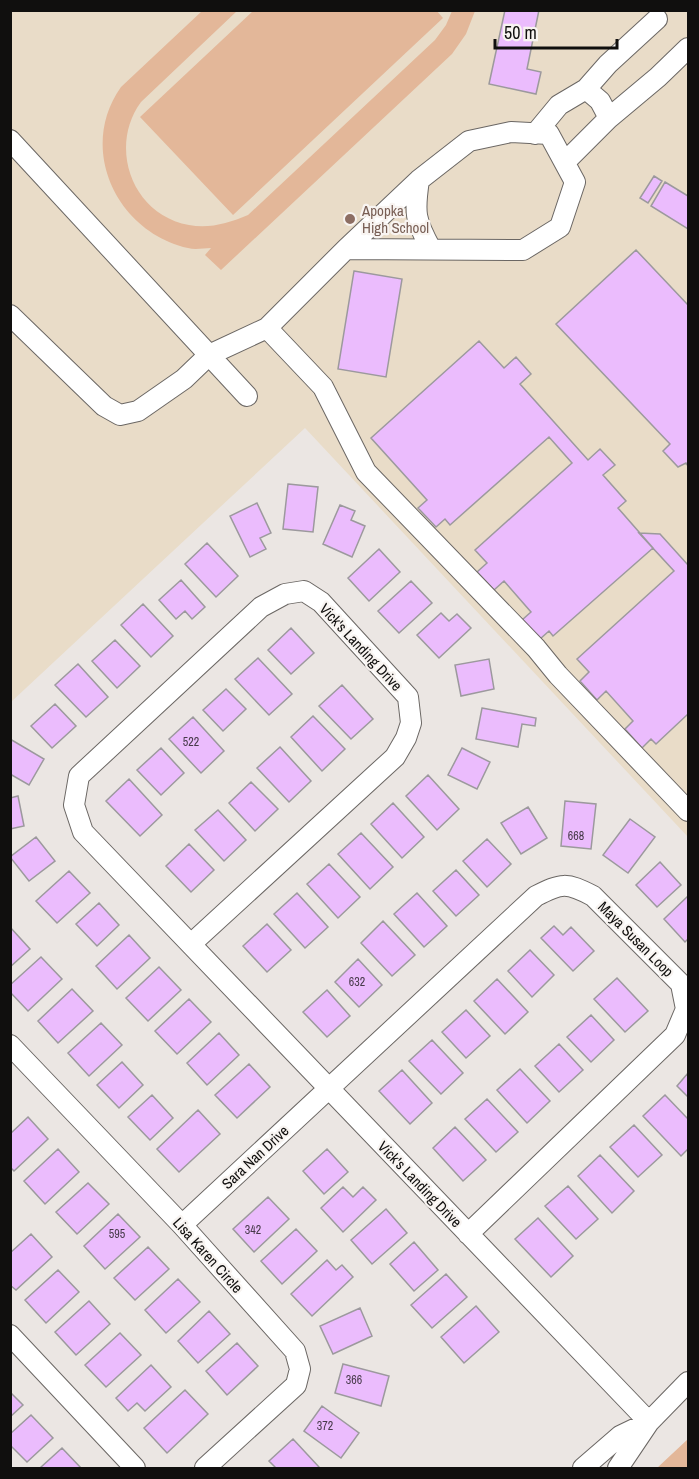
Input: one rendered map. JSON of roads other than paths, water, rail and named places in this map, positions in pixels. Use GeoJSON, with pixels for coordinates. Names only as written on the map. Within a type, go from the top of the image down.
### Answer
{"type":"FeatureCollection","features":[{"type":"Feature","properties":{"kind":"street"},"geometry":{"type":"LineString","coordinates":[[535,134],[559,105],[586,89],[608,64],[657,20]]}},
{"type":"Feature","properties":{"kind":"street"},"geometry":{"type":"LineString","coordinates":[[565,162],[609,118],[658,77],[688,48]]}},
{"type":"Feature","properties":{"kind":"street"},"geometry":{"type":"LineString","coordinates":[[586,89],[600,101],[609,118]]}},
{"type":"Feature","properties":{"kind":"street"},"geometry":{"type":"LineString","coordinates":[[10,315],[104,406],[120,415],[138,411],[184,380],[209,355],[267,328],[346,249],[419,180],[469,141],[511,132],[549,134],[575,182],[560,227],[523,250],[346,249]]}},
{"type":"Feature","properties":{"kind":"street"},"geometry":{"type":"LineString","coordinates":[[10,140],[247,396]]}},
{"type":"Feature","properties":{"kind":"street"},"geometry":{"type":"LineString","coordinates":[[419,180],[415,208],[419,228],[431,249]]}},
{"type":"Feature","properties":{"kind":"street"},"geometry":{"type":"LineString","coordinates":[[267,328],[323,387],[366,472],[536,648],[558,675],[688,811]]}},
{"type":"Feature","properties":{"kind":"street","name":"Vick's Landing Drive"},"geometry":{"type":"LineString","coordinates":[[191,944],[395,757],[406,738],[411,723],[408,697],[321,602],[304,591],[285,594],[261,607],[79,776],[74,805],[83,831],[468,1234],[650,1422]]}},
{"type":"Feature","properties":{"kind":"street","name":"Maya Susan Loop"},"geometry":{"type":"LineString","coordinates":[[328,1088],[536,896],[558,885],[575,887],[593,896],[681,984],[686,1009],[675,1035],[468,1234]]}},
{"type":"Feature","properties":{"kind":"street","name":"Lisa Karen Circle"},"geometry":{"type":"LineString","coordinates":[[10,1046],[182,1225],[295,1351],[300,1369],[296,1385],[205,1468]]}},
{"type":"Feature","properties":{"kind":"street","name":"Sara Nan Drive"},"geometry":{"type":"LineString","coordinates":[[182,1225],[328,1088]]}},
{"type":"Feature","properties":{"kind":"street"},"geometry":{"type":"LineString","coordinates":[[10,1335],[135,1468]]}},
{"type":"Feature","properties":{"kind":"street"},"geometry":{"type":"LineString","coordinates":[[618,1468],[650,1422],[688,1382]]}},
{"type":"Feature","properties":{"kind":"street"},"geometry":{"type":"LineString","coordinates":[[583,1468],[620,1436],[650,1422]]}},
{"type":"Feature","properties":{"kind":"place","name":"Apopka High School"},"geometry":{"type":"Point","coordinates":[350,219]}}]}
